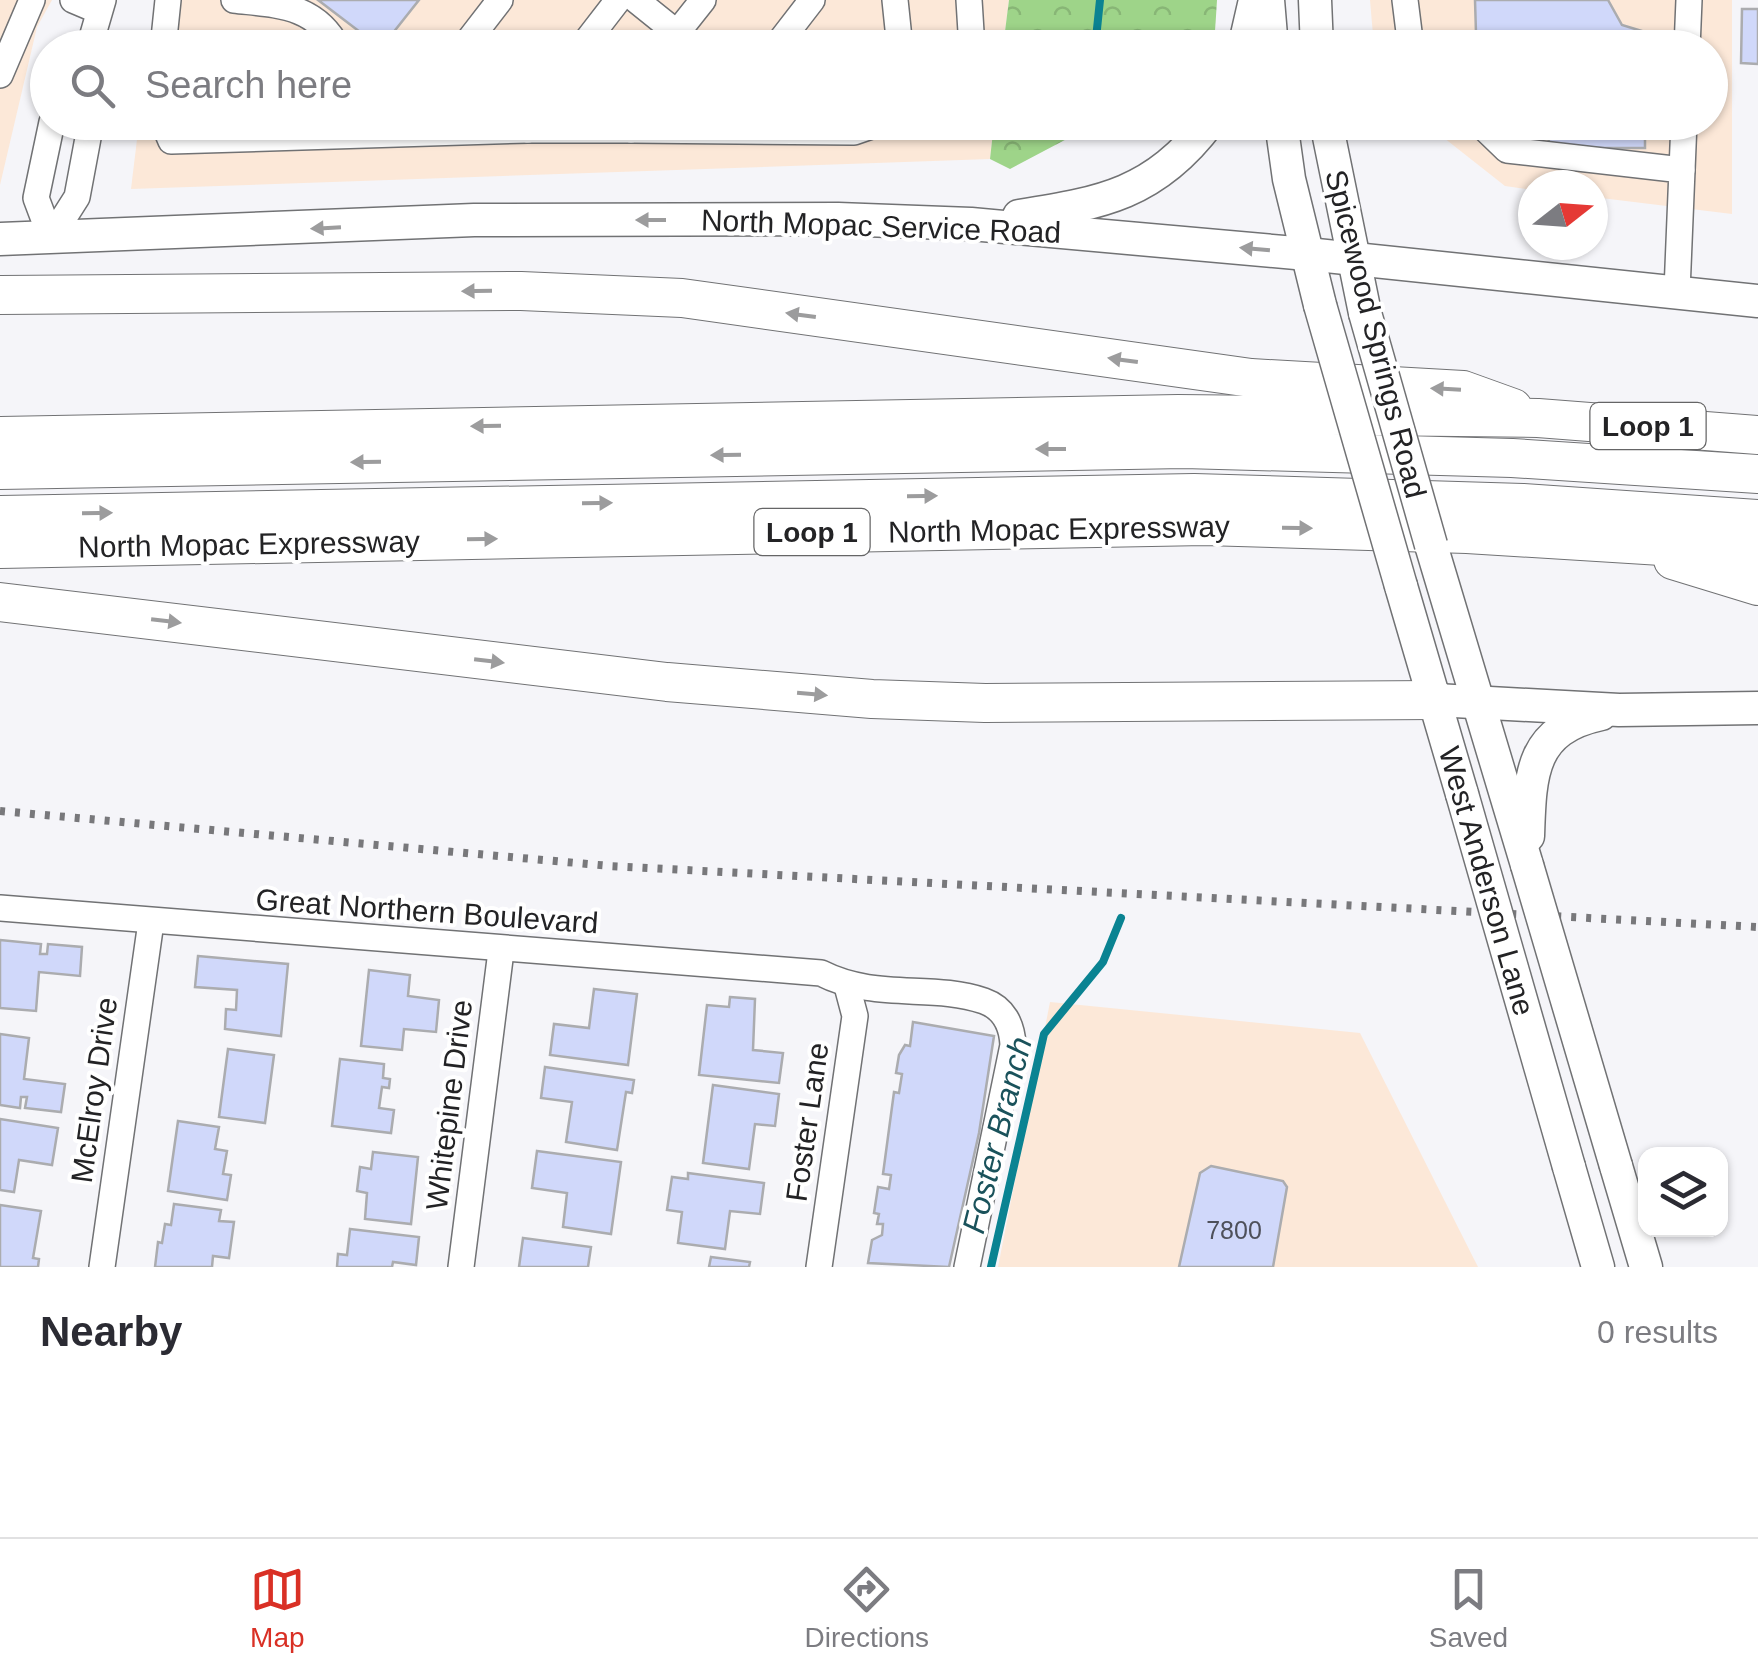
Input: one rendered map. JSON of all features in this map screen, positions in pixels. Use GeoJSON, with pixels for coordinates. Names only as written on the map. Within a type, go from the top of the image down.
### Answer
{"type":"FeatureCollection","features":[{"type":"Feature","properties":{"kind":"highway"},"geometry":{"type":"LineString","coordinates":[[0,295],[521,290],[682,298],[1251,378],[1464,390],[1538,418]]}},
{"type":"Feature","properties":{"kind":"highway","name":"Loop 1"},"geometry":{"type":"LineString","coordinates":[[0,436],[999,415],[1538,418],[1758,434]]}},
{"type":"Feature","properties":{"kind":"highway"},"geometry":{"type":"LineString","coordinates":[[0,470],[1184,449],[1512,458],[1758,474]]}},
{"type":"Feature","properties":{"kind":"highway"},"geometry":{"type":"LineString","coordinates":[[0,515],[1194,493],[1523,503],[1758,519]]}},
{"type":"Feature","properties":{"kind":"highway","name":"North Mopac Expressway"},"geometry":{"type":"LineString","coordinates":[[0,549],[1186,526],[1758,552]]}},
{"type":"Feature","properties":{"kind":"highway"},"geometry":{"type":"LineString","coordinates":[[1623,543],[1758,586]]}},
{"type":"Feature","properties":{"kind":"highway"},"geometry":{"type":"LineString","coordinates":[[0,602],[667,682],[872,699],[986,703],[1436,700]]}},
{"type":"Feature","properties":{"kind":"main road"},"geometry":{"type":"LineString","coordinates":[[1248,30],[1254,0]]}},
{"type":"Feature","properties":{"kind":"main road"},"geometry":{"type":"LineString","coordinates":[[1268,0],[1270,30]]}},
{"type":"Feature","properties":{"kind":"main road"},"geometry":{"type":"LineString","coordinates":[[1315,0],[1317,30]]}},
{"type":"Feature","properties":{"kind":"main road"},"geometry":{"type":"LineString","coordinates":[[971,224],[1118,197],[1156,178],[1192,140]]}},
{"type":"Feature","properties":{"kind":"main road","name":"Spicewood Springs Road"},"geometry":{"type":"LineString","coordinates":[[1285,140],[1307,254],[1373,495]]}},
{"type":"Feature","properties":{"kind":"main road","name":"Spicewood Springs Road"},"geometry":{"type":"LineString","coordinates":[[1329,140],[1364,313],[1431,545]]}},
{"type":"Feature","properties":{"kind":"main road","name":"North Mopac Service Road"},"geometry":{"type":"LineString","coordinates":[[0,239],[474,220],[838,219],[971,224],[1758,301]]}},
{"type":"Feature","properties":{"kind":"main road","name":"West Anderson Lane"},"geometry":{"type":"LineString","coordinates":[[1373,495],[1436,700],[1598,1267]]}},
{"type":"Feature","properties":{"kind":"main road","name":"West Anderson Lane"},"geometry":{"type":"LineString","coordinates":[[1431,545],[1646,1267]]}},
{"type":"Feature","properties":{"kind":"main road"},"geometry":{"type":"LineString","coordinates":[[1436,700],[1620,710],[1758,708]]}},
{"type":"Feature","properties":{"kind":"main road"},"geometry":{"type":"LineString","coordinates":[[1527,865],[1529,798],[1536,760],[1556,732],[1572,720],[1620,710]]}},
{"type":"Feature","properties":{"kind":"street"},"geometry":{"type":"LineString","coordinates":[[0,75],[32,0]]}},
{"type":"Feature","properties":{"kind":"street"},"geometry":{"type":"LineString","coordinates":[[73,0],[101,6],[93,30]]}},
{"type":"Feature","properties":{"kind":"street"},"geometry":{"type":"LineString","coordinates":[[166,30],[168,0]]}},
{"type":"Feature","properties":{"kind":"street"},"geometry":{"type":"LineString","coordinates":[[234,0],[281,4],[307,13],[327,30]]}},
{"type":"Feature","properties":{"kind":"street"},"geometry":{"type":"LineString","coordinates":[[477,30],[500,0]]}},
{"type":"Feature","properties":{"kind":"street"},"geometry":{"type":"LineString","coordinates":[[595,30],[618,0]]}},
{"type":"Feature","properties":{"kind":"street"},"geometry":{"type":"LineString","coordinates":[[636,0],[662,30]]}},
{"type":"Feature","properties":{"kind":"street"},"geometry":{"type":"LineString","coordinates":[[679,30],[704,0]]}},
{"type":"Feature","properties":{"kind":"street"},"geometry":{"type":"LineString","coordinates":[[789,30],[812,0]]}},
{"type":"Feature","properties":{"kind":"street"},"geometry":{"type":"LineString","coordinates":[[895,0],[898,30]]}},
{"type":"Feature","properties":{"kind":"street"},"geometry":{"type":"LineString","coordinates":[[969,0],[971,30]]}},
{"type":"Feature","properties":{"kind":"street"},"geometry":{"type":"LineString","coordinates":[[1405,0],[1408,30]]}},
{"type":"Feature","properties":{"kind":"street"},"geometry":{"type":"LineString","coordinates":[[1688,30],[1689,0]]}},
{"type":"Feature","properties":{"kind":"street"},"geometry":{"type":"LineString","coordinates":[[48,140],[36,198],[51,238]]}},
{"type":"Feature","properties":{"kind":"street"},"geometry":{"type":"LineString","coordinates":[[51,238],[77,196],[88,140]]}},
{"type":"Feature","properties":{"kind":"street"},"geometry":{"type":"LineString","coordinates":[[169,140],[215,140]]}},
{"type":"Feature","properties":{"kind":"street"},"geometry":{"type":"LineString","coordinates":[[1497,140],[1508,150],[1682,170]]}},
{"type":"Feature","properties":{"kind":"street"},"geometry":{"type":"LineString","coordinates":[[1676,291],[1683,140]]}},
{"type":"Feature","properties":{"kind":"street","name":"Great Northern Boulevard"},"geometry":{"type":"LineString","coordinates":[[0,908],[501,951],[821,973],[847,986],[983,1000],[996,1008],[1012,1031],[967,1267]]}},
{"type":"Feature","properties":{"kind":"street","name":"McElroy Drive"},"geometry":{"type":"LineString","coordinates":[[102,1267],[151,922]]}},
{"type":"Feature","properties":{"kind":"street","name":"Whitepine Drive"},"geometry":{"type":"LineString","coordinates":[[461,1267],[501,951]]}},
{"type":"Feature","properties":{"kind":"street","name":"Foster Lane"},"geometry":{"type":"LineString","coordinates":[[819,1267],[855,1016],[847,986]]}},
{"type":"Feature","properties":{"kind":"shaded area"},"geometry":{"type":"Polygon","coordinates":[[[0,0],[52,0],[36,30],[30,30],[30,57],[0,185],[0,0]]]}},
{"type":"Feature","properties":{"kind":"shaded area"},"geometry":{"type":"Polygon","coordinates":[[[156,0],[1009,0],[1005,30],[152,30],[156,0]]]}},
{"type":"Feature","properties":{"kind":"shaded area"},"geometry":{"type":"Polygon","coordinates":[[[1370,0],[1732,0],[1732,214],[1608,199],[1608,170],[1518,170],[1518,188],[1505,186],[1447,140],[1728,140],[1728,30],[1373,30],[1370,0]]]}},
{"type":"Feature","properties":{"kind":"shaded area"},"geometry":{"type":"Polygon","coordinates":[[[137,140],[992,140],[990,159],[131,189],[137,140]]]}},
{"type":"Feature","properties":{"kind":"shaded area"},"geometry":{"type":"Polygon","coordinates":[[[1050,1002],[1360,1033],[1478,1267],[998,1267],[1050,1002]]]}},
{"type":"Feature","properties":{"kind":"green space"},"geometry":{"type":"Polygon","coordinates":[[[1009,0],[1217,0],[1215,30],[1005,30],[1009,0]]]}},
{"type":"Feature","properties":{"kind":"green space"},"geometry":{"type":"Polygon","coordinates":[[[992,140],[1065,140],[1010,169],[990,159],[992,140]]]}},
{"type":"Feature","properties":{"kind":"building"},"geometry":{"type":"Polygon","coordinates":[[[318,0],[419,0],[395,30],[357,30],[318,0]]]}},
{"type":"Feature","properties":{"kind":"building"},"geometry":{"type":"Polygon","coordinates":[[[1475,0],[1608,0],[1622,25],[1638,30],[1476,30],[1475,0]]]}},
{"type":"Feature","properties":{"kind":"building"},"geometry":{"type":"Polygon","coordinates":[[[1742,9],[1758,9],[1758,64],[1741,63],[1742,9]]]}},
{"type":"Feature","properties":{"kind":"building"},"geometry":{"type":"Polygon","coordinates":[[[1549,140],[1645,140],[1645,148],[1549,148],[1549,140]]]}},
{"type":"Feature","properties":{"kind":"building"},"geometry":{"type":"Polygon","coordinates":[[[0,940],[41,944],[40,954],[47,954],[48,944],[82,947],[80,976],[39,972],[36,1011],[0,1008],[0,940]]]}},
{"type":"Feature","properties":{"kind":"building"},"geometry":{"type":"Polygon","coordinates":[[[198,956],[288,964],[281,1036],[225,1029],[226,1009],[236,1010],[237,990],[195,987],[198,956]]]}},
{"type":"Feature","properties":{"kind":"building"},"geometry":{"type":"Polygon","coordinates":[[[369,970],[410,975],[408,996],[439,1000],[436,1032],[404,1029],[402,1050],[361,1046],[369,970]]]}},
{"type":"Feature","properties":{"kind":"building"},"geometry":{"type":"Polygon","coordinates":[[[594,989],[637,994],[628,1065],[550,1055],[554,1024],[589,1028],[594,989]]]}},
{"type":"Feature","properties":{"kind":"building"},"geometry":{"type":"Polygon","coordinates":[[[730,997],[755,999],[753,1050],[783,1053],[779,1083],[699,1075],[707,1005],[729,1007],[730,997]]]}},
{"type":"Feature","properties":{"kind":"building"},"geometry":{"type":"Polygon","coordinates":[[[913,1022],[994,1036],[979,1133],[949,1267],[868,1263],[872,1240],[882,1235],[883,1224],[877,1224],[879,1214],[874,1213],[878,1187],[889,1189],[891,1175],[883,1174],[894,1092],[899,1093],[902,1074],[896,1073],[899,1055],[905,1045],[910,1046],[913,1022]]]}},
{"type":"Feature","properties":{"kind":"building"},"geometry":{"type":"Polygon","coordinates":[[[0,1034],[29,1038],[24,1079],[65,1084],[61,1112],[25,1108],[27,1097],[21,1097],[20,1108],[0,1105],[0,1034]]]}},
{"type":"Feature","properties":{"kind":"building"},"geometry":{"type":"Polygon","coordinates":[[[228,1049],[274,1055],[265,1123],[219,1117],[228,1049]]]}},
{"type":"Feature","properties":{"kind":"building"},"geometry":{"type":"Polygon","coordinates":[[[340,1059],[384,1064],[383,1078],[390,1079],[389,1088],[382,1087],[379,1108],[394,1110],[391,1133],[332,1126],[340,1059]]]}},
{"type":"Feature","properties":{"kind":"building"},"geometry":{"type":"Polygon","coordinates":[[[545,1067],[634,1080],[632,1093],[626,1092],[617,1150],[566,1142],[572,1102],[541,1098],[545,1067]]]}},
{"type":"Feature","properties":{"kind":"building"},"geometry":{"type":"Polygon","coordinates":[[[713,1085],[779,1094],[775,1126],[755,1124],[749,1169],[703,1163],[713,1085]]]}},
{"type":"Feature","properties":{"kind":"building"},"geometry":{"type":"Polygon","coordinates":[[[0,1119],[58,1128],[52,1165],[19,1160],[14,1192],[0,1190],[0,1119]]]}},
{"type":"Feature","properties":{"kind":"building"},"geometry":{"type":"Polygon","coordinates":[[[178,1121],[219,1127],[215,1149],[227,1151],[223,1174],[231,1175],[227,1200],[168,1191],[178,1121]]]}},
{"type":"Feature","properties":{"kind":"building"},"geometry":{"type":"Polygon","coordinates":[[[537,1151],[621,1162],[611,1234],[563,1227],[567,1193],[532,1188],[537,1151]]]}},
{"type":"Feature","properties":{"kind":"building"},"geometry":{"type":"Polygon","coordinates":[[[373,1152],[418,1157],[411,1224],[365,1219],[367,1193],[357,1191],[360,1167],[371,1169],[373,1152]]]}},
{"type":"Feature","properties":{"kind":"building"},"geometry":{"type":"Polygon","coordinates":[[[1211,1166],[1283,1181],[1287,1187],[1273,1267],[1179,1267],[1200,1173],[1211,1166]]]}},
{"type":"Feature","properties":{"kind":"building"},"geometry":{"type":"Polygon","coordinates":[[[688,1173],[764,1183],[760,1214],[730,1211],[725,1249],[678,1243],[682,1212],[667,1210],[672,1177],[688,1179],[688,1173]]]}},
{"type":"Feature","properties":{"kind":"building"},"geometry":{"type":"Polygon","coordinates":[[[174,1204],[221,1210],[219,1221],[234,1222],[229,1258],[213,1256],[212,1267],[155,1267],[158,1242],[162,1243],[165,1224],[171,1225],[174,1204]]]}},
{"type":"Feature","properties":{"kind":"building"},"geometry":{"type":"Polygon","coordinates":[[[0,1205],[41,1211],[33,1258],[39,1259],[38,1267],[0,1267],[0,1205]]]}},
{"type":"Feature","properties":{"kind":"building"},"geometry":{"type":"Polygon","coordinates":[[[350,1229],[419,1237],[416,1265],[393,1262],[392,1267],[337,1267],[338,1254],[347,1255],[350,1229]]]}},
{"type":"Feature","properties":{"kind":"building"},"geometry":{"type":"Polygon","coordinates":[[[523,1238],[591,1247],[588,1267],[519,1267],[523,1238]]]}},
{"type":"Feature","properties":{"kind":"building"},"geometry":{"type":"Polygon","coordinates":[[[711,1257],[750,1262],[749,1267],[709,1267],[711,1257]]]}},
{"type":"Feature","properties":{"kind":"waterway","name":"Foster Branch"},"geometry":{"type":"LineString","coordinates":[[1097,30],[1100,0]]}},
{"type":"Feature","properties":{"kind":"waterway","name":"Foster Branch"},"geometry":{"type":"LineString","coordinates":[[991,1267],[1044,1034],[1103,962],[1121,918]]}},
{"type":"Feature","properties":{"kind":"railway"},"geometry":{"type":"LineString","coordinates":[[0,811],[610,866],[1758,927]]}}]}
